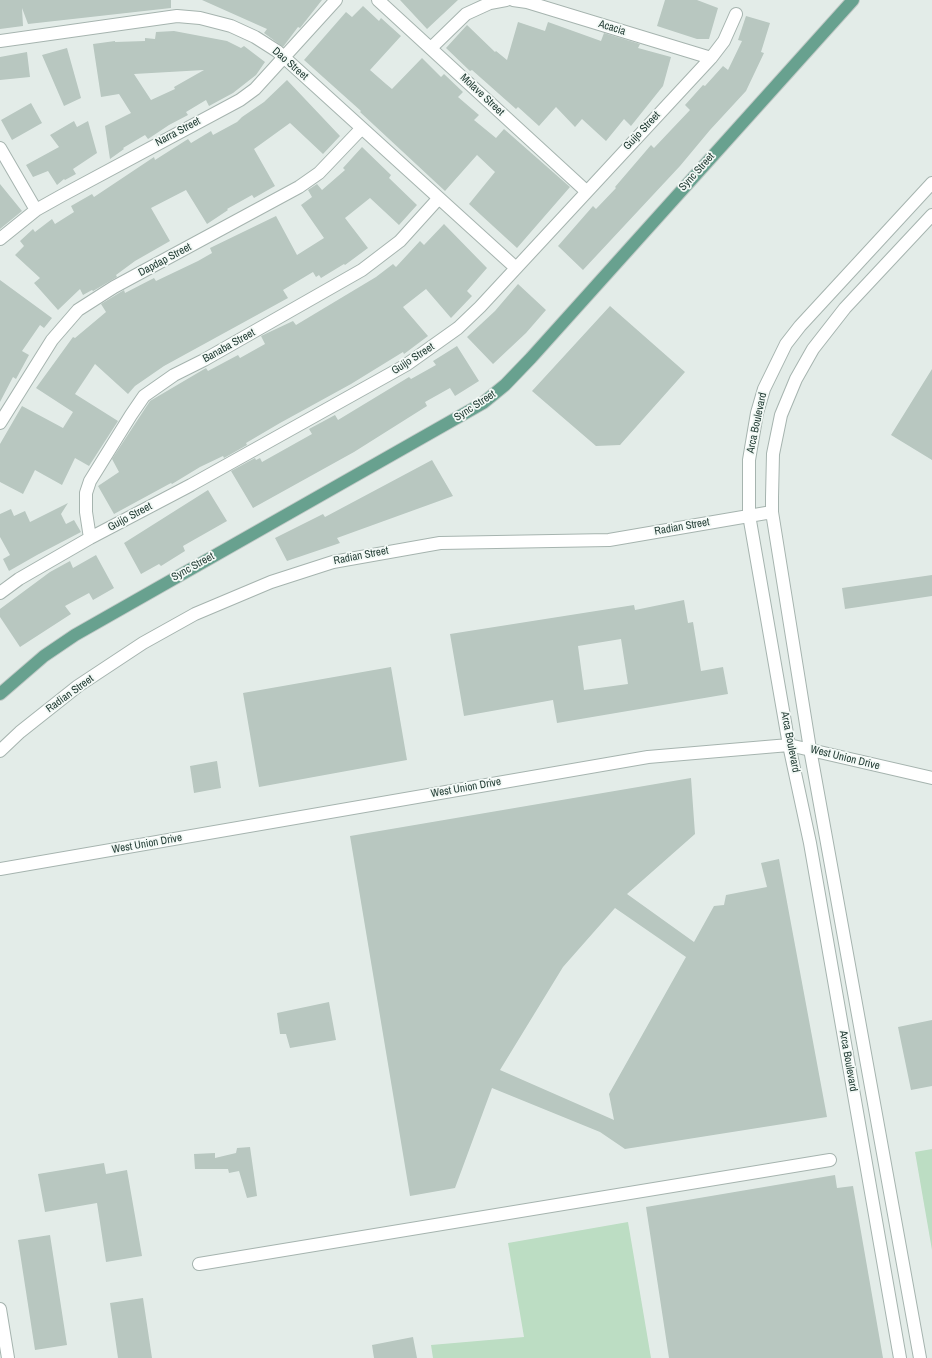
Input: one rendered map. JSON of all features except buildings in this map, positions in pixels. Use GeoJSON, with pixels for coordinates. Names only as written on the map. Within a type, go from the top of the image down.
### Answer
{"type":"FeatureCollection","features":[{"type":"Feature","properties":{"kind":"main road","name":"Sync Street"},"geometry":{"type":"LineString","coordinates":[[0,694],[44,656],[75,635],[483,403],[505,385],[531,358],[853,0]]}},
{"type":"Feature","properties":{"kind":"street","name":"Narra Street"},"geometry":{"type":"LineString","coordinates":[[0,239],[36,210],[115,165],[240,100],[255,89],[336,0]]}},
{"type":"Feature","properties":{"kind":"street","name":"Molave Street"},"geometry":{"type":"LineString","coordinates":[[378,0],[586,191]]}},
{"type":"Feature","properties":{"kind":"street"},"geometry":{"type":"LineString","coordinates":[[431,48],[466,14],[490,3],[506,0]]}},
{"type":"Feature","properties":{"kind":"street","name":"Acacia"},"geometry":{"type":"LineString","coordinates":[[513,0],[527,2],[711,58]]}},
{"type":"Feature","properties":{"kind":"street","name":"Guijo Street"},"geometry":{"type":"LineString","coordinates":[[2,587],[406,365],[458,328],[516,268],[711,58],[730,31],[736,14]]}},
{"type":"Feature","properties":{"kind":"street","name":"Dao Street"},"geometry":{"type":"LineString","coordinates":[[0,41],[164,18],[191,17],[231,26],[256,37],[284,58],[516,268]]}},
{"type":"Feature","properties":{"kind":"street","name":"Dapdap Street"},"geometry":{"type":"LineString","coordinates":[[0,423],[52,340],[78,310],[114,287],[299,187],[318,173],[361,128]]}},
{"type":"Feature","properties":{"kind":"street"},"geometry":{"type":"LineString","coordinates":[[0,148],[36,210]]}},
{"type":"Feature","properties":{"kind":"street","name":"Arca Boulevard"},"geometry":{"type":"LineString","coordinates":[[900,1358],[810,843],[789,745],[749,515],[749,460],[757,413],[766,383],[786,344],[800,326],[932,183]]}},
{"type":"Feature","properties":{"kind":"street","name":"Banaba Street"},"geometry":{"type":"LineString","coordinates":[[90,538],[86,512],[86,493],[90,481],[130,415],[144,396],[174,375],[204,360],[362,270],[400,241],[438,199]]}},
{"type":"Feature","properties":{"kind":"street","name":"Arca Boulevard"},"geometry":{"type":"LineString","coordinates":[[920,1358],[810,749],[772,512],[773,454],[781,416],[796,379],[813,349],[845,308],[932,215]]}},
{"type":"Feature","properties":{"kind":"street","name":"Radian Street"},"geometry":{"type":"LineString","coordinates":[[0,751],[20,732],[78,686],[143,643],[169,628],[195,614],[271,582],[333,562],[440,543],[609,540],[772,512]]}},
{"type":"Feature","properties":{"kind":"street","name":"West Union Drive"},"geometry":{"type":"LineString","coordinates":[[0,869],[648,757],[789,745],[932,778]]}},
{"type":"Feature","properties":{"kind":"street"},"geometry":{"type":"LineString","coordinates":[[199,1264],[830,1160]]}},
{"type":"Feature","properties":{"kind":"street"},"geometry":{"type":"LineString","coordinates":[[0,1309],[8,1358]]}},
{"type":"Feature","properties":{"kind":"green space"},"geometry":{"type":"Polygon","coordinates":[[[932,1149],[932,1250],[915,1152],[932,1149]]]}},
{"type":"Feature","properties":{"kind":"green space"},"geometry":{"type":"Polygon","coordinates":[[[628,1222],[651,1358],[433,1358],[431,1345],[524,1337],[508,1243],[628,1222]]]}}]}
